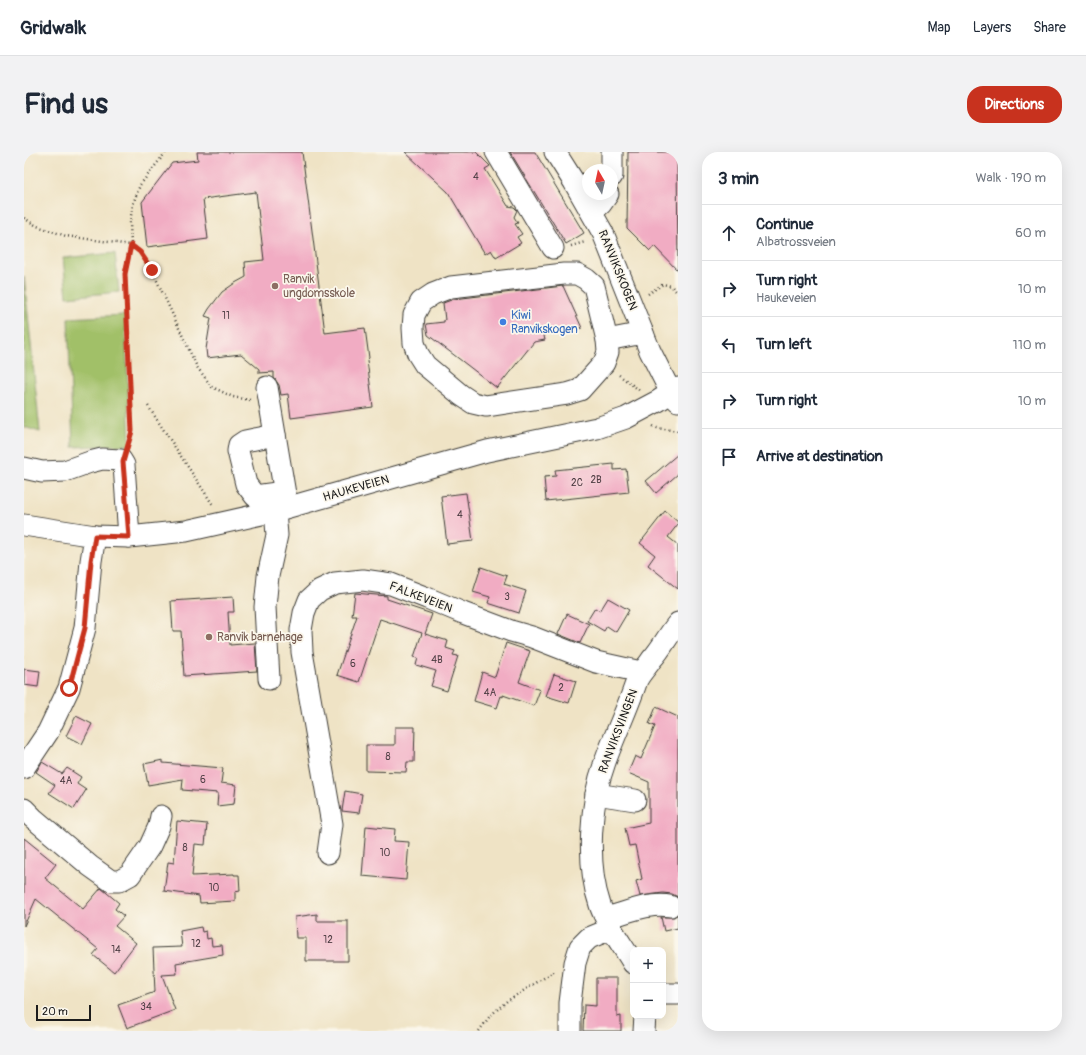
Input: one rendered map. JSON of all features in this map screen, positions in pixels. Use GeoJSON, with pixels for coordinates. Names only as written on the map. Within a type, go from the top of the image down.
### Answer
{"type":"FeatureCollection","features":[{"type":"Feature","properties":{"kind":"street"},"geometry":{"type":"LineString","coordinates":[[498,152],[553,248]]}},
{"type":"Feature","properties":{"kind":"street","name":"RANVIKSKOGEN"},"geometry":{"type":"LineString","coordinates":[[554,152],[574,182],[603,233],[650,350],[676,394]]}},
{"type":"Feature","properties":{"kind":"street"},"geometry":{"type":"LineString","coordinates":[[612,152],[612,164]]}},
{"type":"Feature","properties":{"kind":"street"},"geometry":{"type":"LineString","coordinates":[[592,212],[604,200]]}},
{"type":"Feature","properties":{"kind":"street"},"geometry":{"type":"LineString","coordinates":[[564,274],[577,274],[586,278],[594,286],[607,340],[608,352],[604,363],[580,390],[567,394],[486,406],[473,403],[425,365],[414,344],[414,315],[421,302],[433,294],[451,287],[564,274]]}},
{"type":"Feature","properties":{"kind":"street"},"geometry":{"type":"LineString","coordinates":[[607,340],[643,334]]}},
{"type":"Feature","properties":{"kind":"street","name":"HAUKEVEIEN"},"geometry":{"type":"LineString","coordinates":[[24,525],[95,536],[129,537],[186,531],[282,504],[487,452],[597,428],[626,418],[676,394]]}},
{"type":"Feature","properties":{"kind":"street"},"geometry":{"type":"LineString","coordinates":[[268,396],[275,435],[282,504],[268,576],[265,607],[269,679]]}},
{"type":"Feature","properties":{"kind":"street"},"geometry":{"type":"LineString","coordinates":[[275,435],[245,441],[239,445],[238,451],[246,484],[255,496],[282,504]]}},
{"type":"Feature","properties":{"kind":"street"},"geometry":{"type":"LineString","coordinates":[[24,468],[42,472],[65,471],[90,462],[102,460],[121,460],[123,462],[129,537]]}},
{"type":"Feature","properties":{"kind":"street"},"geometry":{"type":"LineString","coordinates":[[24,768],[48,732],[69,688],[85,628],[91,561],[95,536]]}},
{"type":"Feature","properties":{"kind":"street","name":"FALKEVEIEN"},"geometry":{"type":"LineString","coordinates":[[328,853],[332,824],[302,652],[301,630],[304,613],[309,600],[320,590],[335,583],[363,580],[391,584],[470,616],[532,637],[596,662],[641,672]]}},
{"type":"Feature","properties":{"kind":"street","name":"RANVIKSVINGEN"},"geometry":{"type":"LineString","coordinates":[[630,958],[608,924],[600,906],[592,872],[592,835],[596,794],[605,762],[641,672],[653,659],[668,635],[678,623]]}},
{"type":"Feature","properties":{"kind":"street"},"geometry":{"type":"LineString","coordinates":[[596,794],[635,800]]}},
{"type":"Feature","properties":{"kind":"street"},"geometry":{"type":"LineString","coordinates":[[24,809],[32,818],[90,866],[111,881],[120,881],[130,875],[150,846],[159,826],[161,816]]}},
{"type":"Feature","properties":{"kind":"street"},"geometry":{"type":"LineString","coordinates":[[570,1031],[570,1003],[575,963],[580,947],[589,938],[608,924],[649,906],[670,906]]}},
{"type":"Feature","properties":{"kind":"street"},"geometry":{"type":"LineString","coordinates":[[666,994],[678,994]]}},
{"type":"Feature","properties":{"kind":"street"},"geometry":{"type":"LineString","coordinates":[[644,1031],[645,1019]]}},
{"type":"Feature","properties":{"kind":"path"},"geometry":{"type":"LineString","coordinates":[[123,462],[132,431],[125,274],[131,245],[130,222],[133,204],[140,185],[166,152]]}},
{"type":"Feature","properties":{"kind":"path"},"geometry":{"type":"LineString","coordinates":[[24,218],[37,226],[66,236],[131,245],[140,252],[152,270],[197,367],[212,387],[233,396],[268,396]]}},
{"type":"Feature","properties":{"kind":"path"},"geometry":{"type":"LineString","coordinates":[[553,248],[569,247],[586,242],[603,233]]}},
{"type":"Feature","properties":{"kind":"path"},"geometry":{"type":"LineString","coordinates":[[632,304],[663,284],[671,286],[678,293]]}},
{"type":"Feature","properties":{"kind":"path"},"geometry":{"type":"LineString","coordinates":[[604,363],[639,391]]}},
{"type":"Feature","properties":{"kind":"path"},"geometry":{"type":"LineString","coordinates":[[148,406],[214,507]]}},
{"type":"Feature","properties":{"kind":"path"},"geometry":{"type":"LineString","coordinates":[[649,421],[657,428],[678,431]]}},
{"type":"Feature","properties":{"kind":"path"},"geometry":{"type":"LineString","coordinates":[[479,1031],[490,1016],[507,1001],[563,966],[575,963]]}},
{"type":"Feature","properties":{"kind":"green space"},"geometry":{"type":"Polygon","coordinates":[[[115,253],[119,292],[67,297],[63,258],[115,253]]]}},
{"type":"Feature","properties":{"kind":"green space"},"geometry":{"type":"Polygon","coordinates":[[[24,276],[40,432],[24,427],[24,276]]]}},
{"type":"Feature","properties":{"kind":"green space"},"geometry":{"type":"Polygon","coordinates":[[[125,315],[130,445],[73,447],[68,318],[125,315]]]}},
{"type":"Feature","properties":{"kind":"building","name":"Ranvik ungdomsskole"},"geometry":{"type":"Polygon","coordinates":[[[197,152],[302,152],[325,333],[365,328],[369,358],[367,360],[373,407],[291,418],[288,394],[281,395],[279,385],[274,378],[274,372],[259,373],[259,369],[241,354],[207,358],[206,349],[211,318],[205,316],[209,309],[222,292],[246,277],[245,262],[264,260],[256,192],[203,199],[208,239],[147,247],[142,202],[172,163],[198,160],[197,152]]]}},
{"type":"Feature","properties":{"kind":"building"},"geometry":{"type":"Polygon","coordinates":[[[405,152],[476,152],[490,166],[485,169],[508,206],[514,207],[517,210],[514,217],[518,223],[515,224],[522,234],[517,237],[521,243],[496,258],[491,250],[485,254],[448,192],[405,152]]]}},
{"type":"Feature","properties":{"kind":"building"},"geometry":{"type":"Polygon","coordinates":[[[510,152],[535,152],[584,233],[566,244],[510,152]]]}},
{"type":"Feature","properties":{"kind":"building"},"geometry":{"type":"Polygon","coordinates":[[[628,152],[677,152],[678,271],[654,246],[650,251],[627,228],[628,152]]]}},
{"type":"Feature","properties":{"kind":"building"},"geometry":{"type":"Polygon","coordinates":[[[563,286],[582,328],[543,332],[545,340],[534,342],[497,388],[428,335],[426,324],[444,322],[443,303],[454,299],[563,286]]]}},
{"type":"Feature","properties":{"kind":"building"},"geometry":{"type":"Polygon","coordinates":[[[678,454],[678,474],[656,493],[646,481],[678,454]]]}},
{"type":"Feature","properties":{"kind":"building"},"geometry":{"type":"Polygon","coordinates":[[[614,464],[614,470],[626,469],[629,492],[546,501],[544,477],[556,476],[555,470],[614,464]]]}},
{"type":"Feature","properties":{"kind":"building"},"geometry":{"type":"Polygon","coordinates":[[[466,493],[473,541],[447,544],[441,496],[466,493]]]}},
{"type":"Feature","properties":{"kind":"building"},"geometry":{"type":"Polygon","coordinates":[[[665,511],[678,522],[668,537],[678,545],[678,589],[648,565],[655,555],[640,543],[665,511]]]}},
{"type":"Feature","properties":{"kind":"building"},"geometry":{"type":"Polygon","coordinates":[[[481,567],[507,576],[504,584],[526,591],[519,613],[488,603],[490,597],[473,592],[481,567]]]}},
{"type":"Feature","properties":{"kind":"building"},"geometry":{"type":"Polygon","coordinates":[[[355,593],[387,596],[387,599],[432,614],[425,634],[448,641],[446,648],[455,651],[453,655],[458,656],[447,691],[431,686],[436,671],[416,665],[418,658],[414,657],[422,633],[380,619],[359,682],[337,675],[357,616],[352,616],[355,593]]]}},
{"type":"Feature","properties":{"kind":"building"},"geometry":{"type":"Polygon","coordinates":[[[233,597],[234,612],[228,612],[230,645],[255,643],[257,671],[184,676],[181,631],[173,631],[171,601],[233,597]]]}},
{"type":"Feature","properties":{"kind":"building"},"geometry":{"type":"Polygon","coordinates":[[[608,598],[629,610],[616,632],[607,626],[604,631],[587,621],[595,608],[600,611],[608,598]]]}},
{"type":"Feature","properties":{"kind":"building"},"geometry":{"type":"Polygon","coordinates":[[[567,614],[589,624],[580,643],[558,634],[567,614]]]}},
{"type":"Feature","properties":{"kind":"building"},"geometry":{"type":"Polygon","coordinates":[[[506,643],[530,651],[519,682],[540,690],[534,706],[503,695],[503,697],[501,696],[497,708],[474,701],[482,672],[495,677],[506,643]]]}},
{"type":"Feature","properties":{"kind":"building"},"geometry":{"type":"Polygon","coordinates":[[[24,669],[40,671],[38,687],[24,685],[24,669]]]}},
{"type":"Feature","properties":{"kind":"building"},"geometry":{"type":"Polygon","coordinates":[[[554,674],[576,681],[569,703],[546,696],[554,674]]]}},
{"type":"Feature","properties":{"kind":"building"},"geometry":{"type":"Polygon","coordinates":[[[656,707],[678,717],[678,897],[672,894],[663,893],[640,896],[636,881],[642,879],[635,845],[629,846],[625,828],[649,823],[649,782],[628,773],[635,756],[641,759],[655,726],[649,724],[656,707]]]}},
{"type":"Feature","properties":{"kind":"building"},"geometry":{"type":"Polygon","coordinates":[[[76,716],[92,724],[82,744],[66,736],[76,716]]]}},
{"type":"Feature","properties":{"kind":"building"},"geometry":{"type":"Polygon","coordinates":[[[395,727],[415,727],[414,762],[407,762],[406,772],[366,771],[366,745],[395,745],[395,727]]]}},
{"type":"Feature","properties":{"kind":"building"},"geometry":{"type":"Polygon","coordinates":[[[163,760],[163,763],[223,768],[221,783],[236,785],[234,804],[217,806],[218,793],[182,790],[183,779],[148,785],[144,764],[163,760]]]}},
{"type":"Feature","properties":{"kind":"building"},"geometry":{"type":"Polygon","coordinates":[[[42,762],[62,774],[67,768],[81,777],[77,784],[86,790],[74,809],[49,793],[55,785],[36,772],[42,762]]]}},
{"type":"Feature","properties":{"kind":"building"},"geometry":{"type":"Polygon","coordinates":[[[345,791],[362,794],[359,813],[342,811],[345,791]]]}},
{"type":"Feature","properties":{"kind":"building"},"geometry":{"type":"Polygon","coordinates":[[[177,821],[207,824],[205,845],[195,844],[192,876],[239,875],[240,891],[235,892],[235,901],[200,903],[199,896],[164,891],[168,862],[174,863],[177,821]]]}},
{"type":"Feature","properties":{"kind":"building"},"geometry":{"type":"Polygon","coordinates":[[[366,826],[395,829],[394,841],[409,842],[406,880],[362,876],[366,826]]]}},
{"type":"Feature","properties":{"kind":"building"},"geometry":{"type":"Polygon","coordinates":[[[24,838],[56,864],[45,878],[83,909],[101,888],[119,903],[115,909],[124,916],[115,926],[136,943],[114,972],[93,955],[98,949],[36,899],[24,926],[24,838]]]}},
{"type":"Feature","properties":{"kind":"building"},"geometry":{"type":"Polygon","coordinates":[[[317,914],[317,921],[348,921],[348,961],[306,961],[306,938],[296,938],[295,917],[317,914]]]}},
{"type":"Feature","properties":{"kind":"building"},"geometry":{"type":"Polygon","coordinates":[[[678,914],[678,928],[664,931],[661,917],[674,917],[678,914]]]}},
{"type":"Feature","properties":{"kind":"building"},"geometry":{"type":"Polygon","coordinates":[[[201,927],[202,932],[206,931],[207,939],[211,938],[212,946],[222,945],[223,955],[176,963],[177,974],[162,975],[175,1010],[127,1028],[118,1005],[155,992],[153,948],[182,947],[180,931],[201,927]]]}},
{"type":"Feature","properties":{"kind":"building"},"geometry":{"type":"Polygon","coordinates":[[[596,978],[617,978],[617,1017],[621,1016],[621,1031],[583,1031],[584,1005],[596,1006],[596,978]]]}},
{"type":"Feature","properties":{"kind":"place","name":"Ranvik ungdomsskole"},"geometry":{"type":"Point","coordinates":[275,286]}},
{"type":"Feature","properties":{"kind":"place","name":"Kiwi Ranvikskogen"},"geometry":{"type":"Point","coordinates":[503,322]}},
{"type":"Feature","properties":{"kind":"place","name":"Ranvik barnehage"},"geometry":{"type":"Point","coordinates":[209,637]}},
{"type":"Feature","properties":{"kind":"route"},"geometry":{"type":"LineString","coordinates":[[69,688],[85,628],[91,561],[95,536],[129,537],[123,462],[132,431],[125,274],[131,245],[140,252],[152,270]]}}]}
